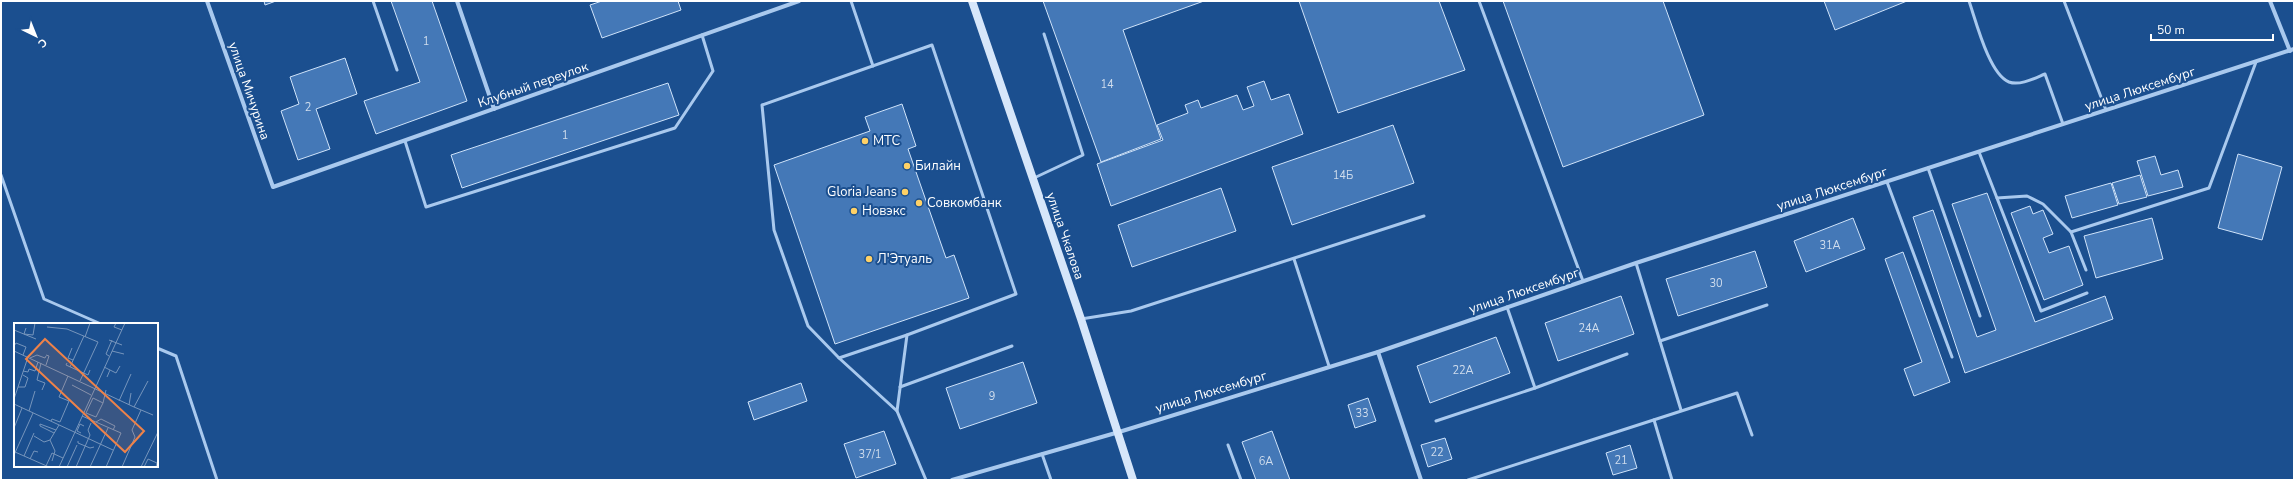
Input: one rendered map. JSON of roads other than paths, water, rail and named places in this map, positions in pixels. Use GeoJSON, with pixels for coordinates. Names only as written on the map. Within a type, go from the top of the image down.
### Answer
{"type":"FeatureCollection","features":[{"type":"Feature","properties":{"kind":"street","name":"улица Мичурина"},"geometry":{"type":"LineString","coordinates":[[207,1],[273,187]]}},
{"type":"Feature","properties":{"kind":"street"},"geometry":{"type":"LineString","coordinates":[[457,1],[494,109]]}},
{"type":"Feature","properties":{"kind":"street","name":"Клубный переулок"},"geometry":{"type":"LineString","coordinates":[[273,187],[799,1]]}},
{"type":"Feature","properties":{"kind":"street","name":"улица Чкалова"},"geometry":{"type":"LineString","coordinates":[[972,1],[1081,319],[1133,480]]}},
{"type":"Feature","properties":{"kind":"street"},"geometry":{"type":"LineString","coordinates":[[2270,1],[2292,50]]}},
{"type":"Feature","properties":{"kind":"street","name":"улица Люксембург"},"geometry":{"type":"LineString","coordinates":[[952,480],[1118,432],[1378,352],[1636,263],[2292,50]]}},
{"type":"Feature","properties":{"kind":"street"},"geometry":{"type":"LineString","coordinates":[[1378,352],[1421,480]]}},
{"type":"Feature","properties":{"kind":"lane"},"geometry":{"type":"LineString","coordinates":[[373,1],[396,70]]}},
{"type":"Feature","properties":{"kind":"lane"},"geometry":{"type":"LineString","coordinates":[[851,1],[874,66]]}},
{"type":"Feature","properties":{"kind":"lane"},"geometry":{"type":"LineString","coordinates":[[1479,1],[1583,281]]}},
{"type":"Feature","properties":{"kind":"lane"},"geometry":{"type":"LineString","coordinates":[[1969,1],[1986,50],[2001,77],[2010,82],[2020,83],[2045,74],[2063,124]]}},
{"type":"Feature","properties":{"kind":"lane"},"geometry":{"type":"LineString","coordinates":[[2064,1],[2106,110]]}},
{"type":"Feature","properties":{"kind":"lane"},"geometry":{"type":"LineString","coordinates":[[1032,179],[1083,155],[1044,34]]}},
{"type":"Feature","properties":{"kind":"lane"},"geometry":{"type":"LineString","coordinates":[[404,140],[426,208],[675,128],[713,71],[702,35]]}},
{"type":"Feature","properties":{"kind":"lane"},"geometry":{"type":"LineString","coordinates":[[839,358],[907,335],[1016,294],[932,45],[762,105],[774,230],[808,326],[839,358],[897,410],[926,480]]}},
{"type":"Feature","properties":{"kind":"lane"},"geometry":{"type":"LineString","coordinates":[[2071,232],[2209,188],[2256,62]]}},
{"type":"Feature","properties":{"kind":"lane"},"geometry":{"type":"LineString","coordinates":[[1979,152],[2041,311],[2087,293]]}},
{"type":"Feature","properties":{"kind":"lane"},"geometry":{"type":"LineString","coordinates":[[1928,168],[1980,316]]}},
{"type":"Feature","properties":{"kind":"lane"},"geometry":{"type":"LineString","coordinates":[[1,175],[44,299],[99,323]]}},
{"type":"Feature","properties":{"kind":"lane"},"geometry":{"type":"LineString","coordinates":[[1887,182],[1952,357]]}},
{"type":"Feature","properties":{"kind":"lane"},"geometry":{"type":"LineString","coordinates":[[1997,198],[2027,196],[2043,204],[2071,232],[2086,270]]}},
{"type":"Feature","properties":{"kind":"lane"},"geometry":{"type":"LineString","coordinates":[[1081,319],[1131,311],[1424,216]]}},
{"type":"Feature","properties":{"kind":"lane"},"geometry":{"type":"LineString","coordinates":[[1294,259],[1329,366]]}},
{"type":"Feature","properties":{"kind":"lane"},"geometry":{"type":"LineString","coordinates":[[1636,263],[1681,410]]}},
{"type":"Feature","properties":{"kind":"lane"},"geometry":{"type":"LineString","coordinates":[[1660,341],[1767,305]]}},
{"type":"Feature","properties":{"kind":"lane"},"geometry":{"type":"LineString","coordinates":[[1507,307],[1535,388]]}},
{"type":"Feature","properties":{"kind":"lane"},"geometry":{"type":"LineString","coordinates":[[897,410],[907,335]]}},
{"type":"Feature","properties":{"kind":"lane"},"geometry":{"type":"LineString","coordinates":[[900,387],[1012,346]]}},
{"type":"Feature","properties":{"kind":"lane"},"geometry":{"type":"LineString","coordinates":[[158,348],[176,356],[217,480]]}},
{"type":"Feature","properties":{"kind":"lane"},"geometry":{"type":"LineString","coordinates":[[1436,421],[1535,388],[1627,354]]}},
{"type":"Feature","properties":{"kind":"lane"},"geometry":{"type":"LineString","coordinates":[[1468,480],[1737,393],[1752,435]]}},
{"type":"Feature","properties":{"kind":"lane"},"geometry":{"type":"LineString","coordinates":[[1654,420],[1672,480]]}},
{"type":"Feature","properties":{"kind":"lane"},"geometry":{"type":"LineString","coordinates":[[1228,445],[1241,480]]}},
{"type":"Feature","properties":{"kind":"lane"},"geometry":{"type":"LineString","coordinates":[[1042,454],[1051,480]]}},
{"type":"Feature","properties":{"kind":"place","name":"МТС"},"geometry":{"type":"Point","coordinates":[865,141]}},
{"type":"Feature","properties":{"kind":"place","name":"Билайн"},"geometry":{"type":"Point","coordinates":[907,166]}},
{"type":"Feature","properties":{"kind":"place","name":"Gloria Jeans"},"geometry":{"type":"Point","coordinates":[905,192]}},
{"type":"Feature","properties":{"kind":"place","name":"Совкомбанк"},"geometry":{"type":"Point","coordinates":[919,203]}},
{"type":"Feature","properties":{"kind":"place","name":"Новэкс"},"geometry":{"type":"Point","coordinates":[854,211]}},
{"type":"Feature","properties":{"kind":"place","name":"Л'Этуаль"},"geometry":{"type":"Point","coordinates":[869,259]}}]}
